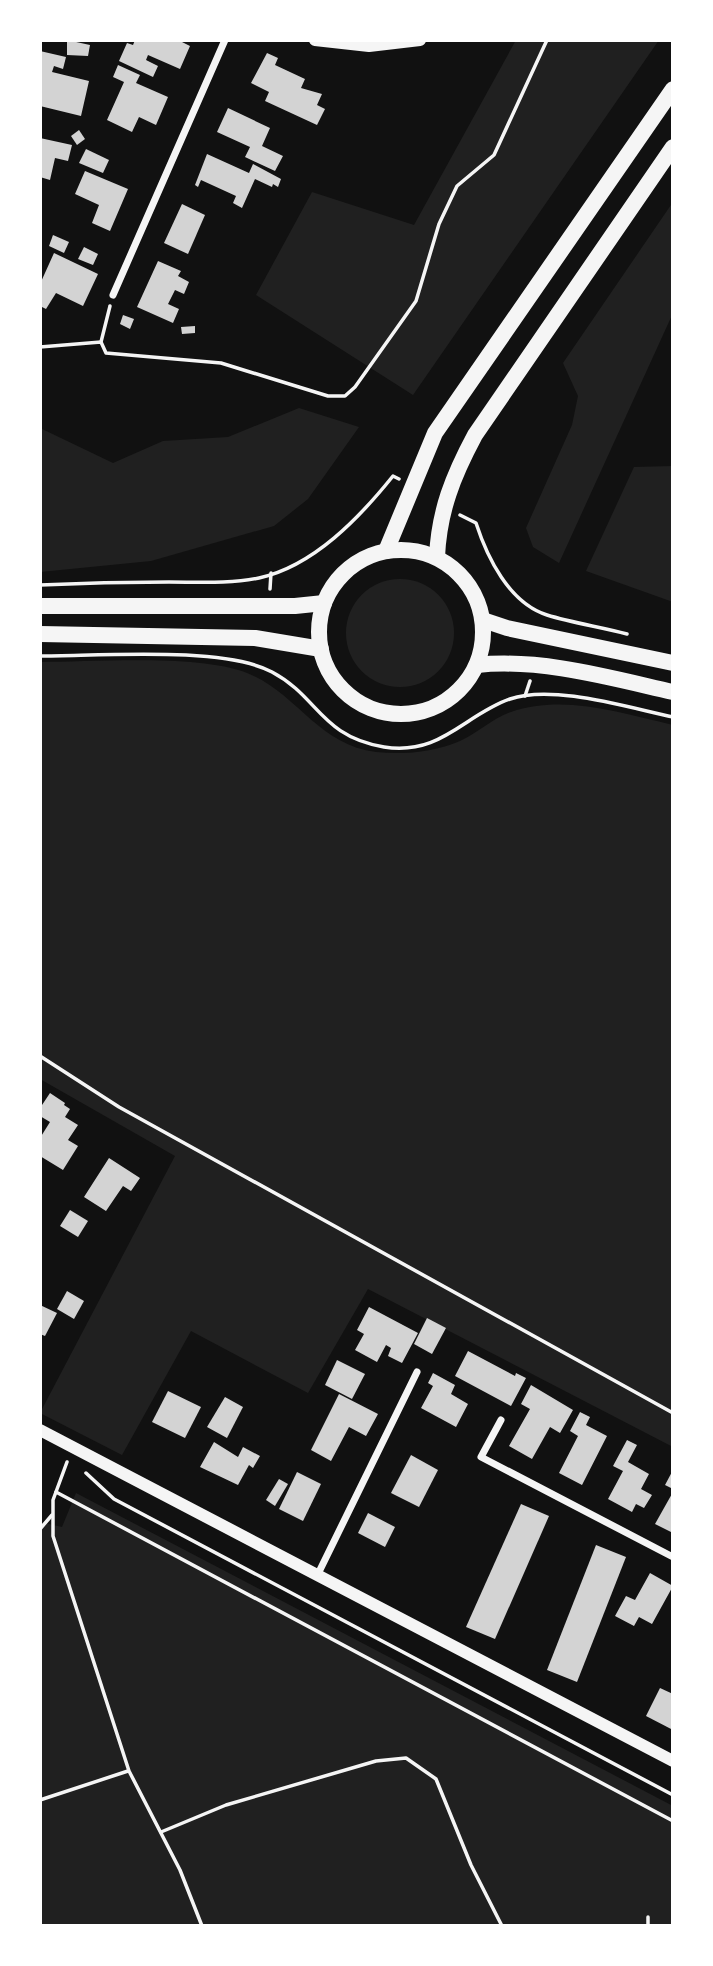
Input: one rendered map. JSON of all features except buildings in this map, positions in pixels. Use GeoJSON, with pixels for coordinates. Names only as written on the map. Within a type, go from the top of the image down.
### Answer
{"type":"FeatureCollection","features":[{"type":"Feature","properties":{"kind":"main road"},"geometry":{"type":"LineString","coordinates":[[386,551],[411,486],[442,423],[673,89]]}},
{"type":"Feature","properties":{"kind":"main road"},"geometry":{"type":"LineString","coordinates":[[437,557],[443,505],[453,475],[475,435],[673,147]]}},
{"type":"Feature","properties":{"kind":"main road"},"geometry":{"type":"LineString","coordinates":[[412,550],[437,557],[454,568],[468,583],[478,601],[483,620],[483,643],[477,665],[455,695],[439,706],[422,712],[393,714],[366,707],[350,697],[327,667],[320,649],[319,626],[324,603],[334,584],[348,569],[366,557],[386,551],[412,550]]}},
{"type":"Feature","properties":{"kind":"main road"},"geometry":{"type":"LineString","coordinates":[[40,606],[295,606],[324,603]]}},
{"type":"Feature","properties":{"kind":"main road"},"geometry":{"type":"LineString","coordinates":[[483,620],[507,628],[673,663]]}},
{"type":"Feature","properties":{"kind":"main road"},"geometry":{"type":"LineString","coordinates":[[40,634],[255,638],[282,640],[320,649]]}},
{"type":"Feature","properties":{"kind":"main road"},"geometry":{"type":"LineString","coordinates":[[477,665],[502,662],[534,666],[673,692]]}},
{"type":"Feature","properties":{"kind":"street"},"geometry":{"type":"LineString","coordinates":[[113,295],[226,40]]}},
{"type":"Feature","properties":{"kind":"street"},"geometry":{"type":"LineString","coordinates":[[315,40],[369,46],[420,40]]}},
{"type":"Feature","properties":{"kind":"street"},"geometry":{"type":"LineString","coordinates":[[317,1576],[417,1372]]}},
{"type":"Feature","properties":{"kind":"street"},"geometry":{"type":"LineString","coordinates":[[501,1420],[481,1457],[673,1557]]}},
{"type":"Feature","properties":{"kind":"street"},"geometry":{"type":"LineString","coordinates":[[40,1430],[673,1761]]}},
{"type":"Feature","properties":{"kind":"path"},"geometry":{"type":"LineString","coordinates":[[113,295],[101,342],[106,353],[221,363],[328,396],[345,396],[355,387],[416,302],[439,224],[457,187],[494,155],[547,40]]}},
{"type":"Feature","properties":{"kind":"path"},"geometry":{"type":"LineString","coordinates":[[40,347],[101,342]]}},
{"type":"Feature","properties":{"kind":"path"},"geometry":{"type":"LineString","coordinates":[[40,585],[220,582],[261,578],[299,561],[338,535],[368,506],[393,476],[411,486]]}},
{"type":"Feature","properties":{"kind":"path"},"geometry":{"type":"LineString","coordinates":[[443,505],[476,523],[498,573],[521,598],[545,614],[636,636]]}},
{"type":"Feature","properties":{"kind":"path"},"geometry":{"type":"LineString","coordinates":[[40,656],[211,657],[246,661],[273,673],[296,690],[323,719],[350,738],[386,747],[417,747],[443,739],[510,699],[533,694],[673,717]]}},
{"type":"Feature","properties":{"kind":"path"},"geometry":{"type":"LineString","coordinates":[[40,1056],[119,1107],[673,1413]]}},
{"type":"Feature","properties":{"kind":"path"},"geometry":{"type":"LineString","coordinates":[[73,1447],[56,1492],[53,1536],[129,1771],[180,1870],[202,1926]]}},
{"type":"Feature","properties":{"kind":"path"},"geometry":{"type":"LineString","coordinates":[[73,1447],[78,1465],[114,1499],[673,1795]]}},
{"type":"Feature","properties":{"kind":"path"},"geometry":{"type":"LineString","coordinates":[[56,1492],[673,1821]]}},
{"type":"Feature","properties":{"kind":"path"},"geometry":{"type":"LineString","coordinates":[[40,1530],[53,1513]]}},
{"type":"Feature","properties":{"kind":"path"},"geometry":{"type":"LineString","coordinates":[[161,1832],[226,1805],[376,1761],[407,1758],[436,1779],[471,1865],[502,1926]]}},
{"type":"Feature","properties":{"kind":"path"},"geometry":{"type":"LineString","coordinates":[[40,1800],[129,1771]]}},
{"type":"Feature","properties":{"kind":"path"},"geometry":{"type":"LineString","coordinates":[[648,1917],[648,1926]]}},
{"type":"Feature","properties":{"kind":"shaded area"},"geometry":{"type":"Polygon","coordinates":[[[516,40],[659,40],[413,395],[256,295],[312,192],[414,225],[516,40]]]}},
{"type":"Feature","properties":{"kind":"shaded area"},"geometry":{"type":"Polygon","coordinates":[[[673,202],[673,313],[559,563],[533,547],[526,528],[572,425],[578,396],[563,363],[673,202]]]}},
{"type":"Feature","properties":{"kind":"shaded area"},"geometry":{"type":"Polygon","coordinates":[[[299,408],[359,427],[308,499],[274,526],[151,561],[40,572],[40,428],[113,463],[163,441],[228,437],[299,408]]]}},
{"type":"Feature","properties":{"kind":"shaded area"},"geometry":{"type":"Polygon","coordinates":[[[673,466],[673,602],[586,571],[634,467],[673,466]]]}},
{"type":"Feature","properties":{"kind":"shaded area"},"geometry":{"type":"Polygon","coordinates":[[[400,579],[421,583],[438,595],[450,612],[454,633],[450,654],[438,671],[421,683],[400,687],[379,683],[362,671],[350,654],[346,633],[350,612],[362,595],[379,583],[400,579]]]}},
{"type":"Feature","properties":{"kind":"shaded area"},"geometry":{"type":"Polygon","coordinates":[[[146,660],[227,667],[265,682],[338,740],[376,752],[408,753],[440,748],[467,738],[511,712],[551,705],[592,707],[673,725],[673,1447],[368,1289],[308,1393],[191,1331],[122,1455],[40,1413],[175,1156],[40,1079],[40,662],[146,660]]]}},
{"type":"Feature","properties":{"kind":"shaded area"},"geometry":{"type":"Polygon","coordinates":[[[76,1493],[673,1806],[673,1926],[40,1926],[40,1522],[62,1527],[76,1493]]]}}]}
